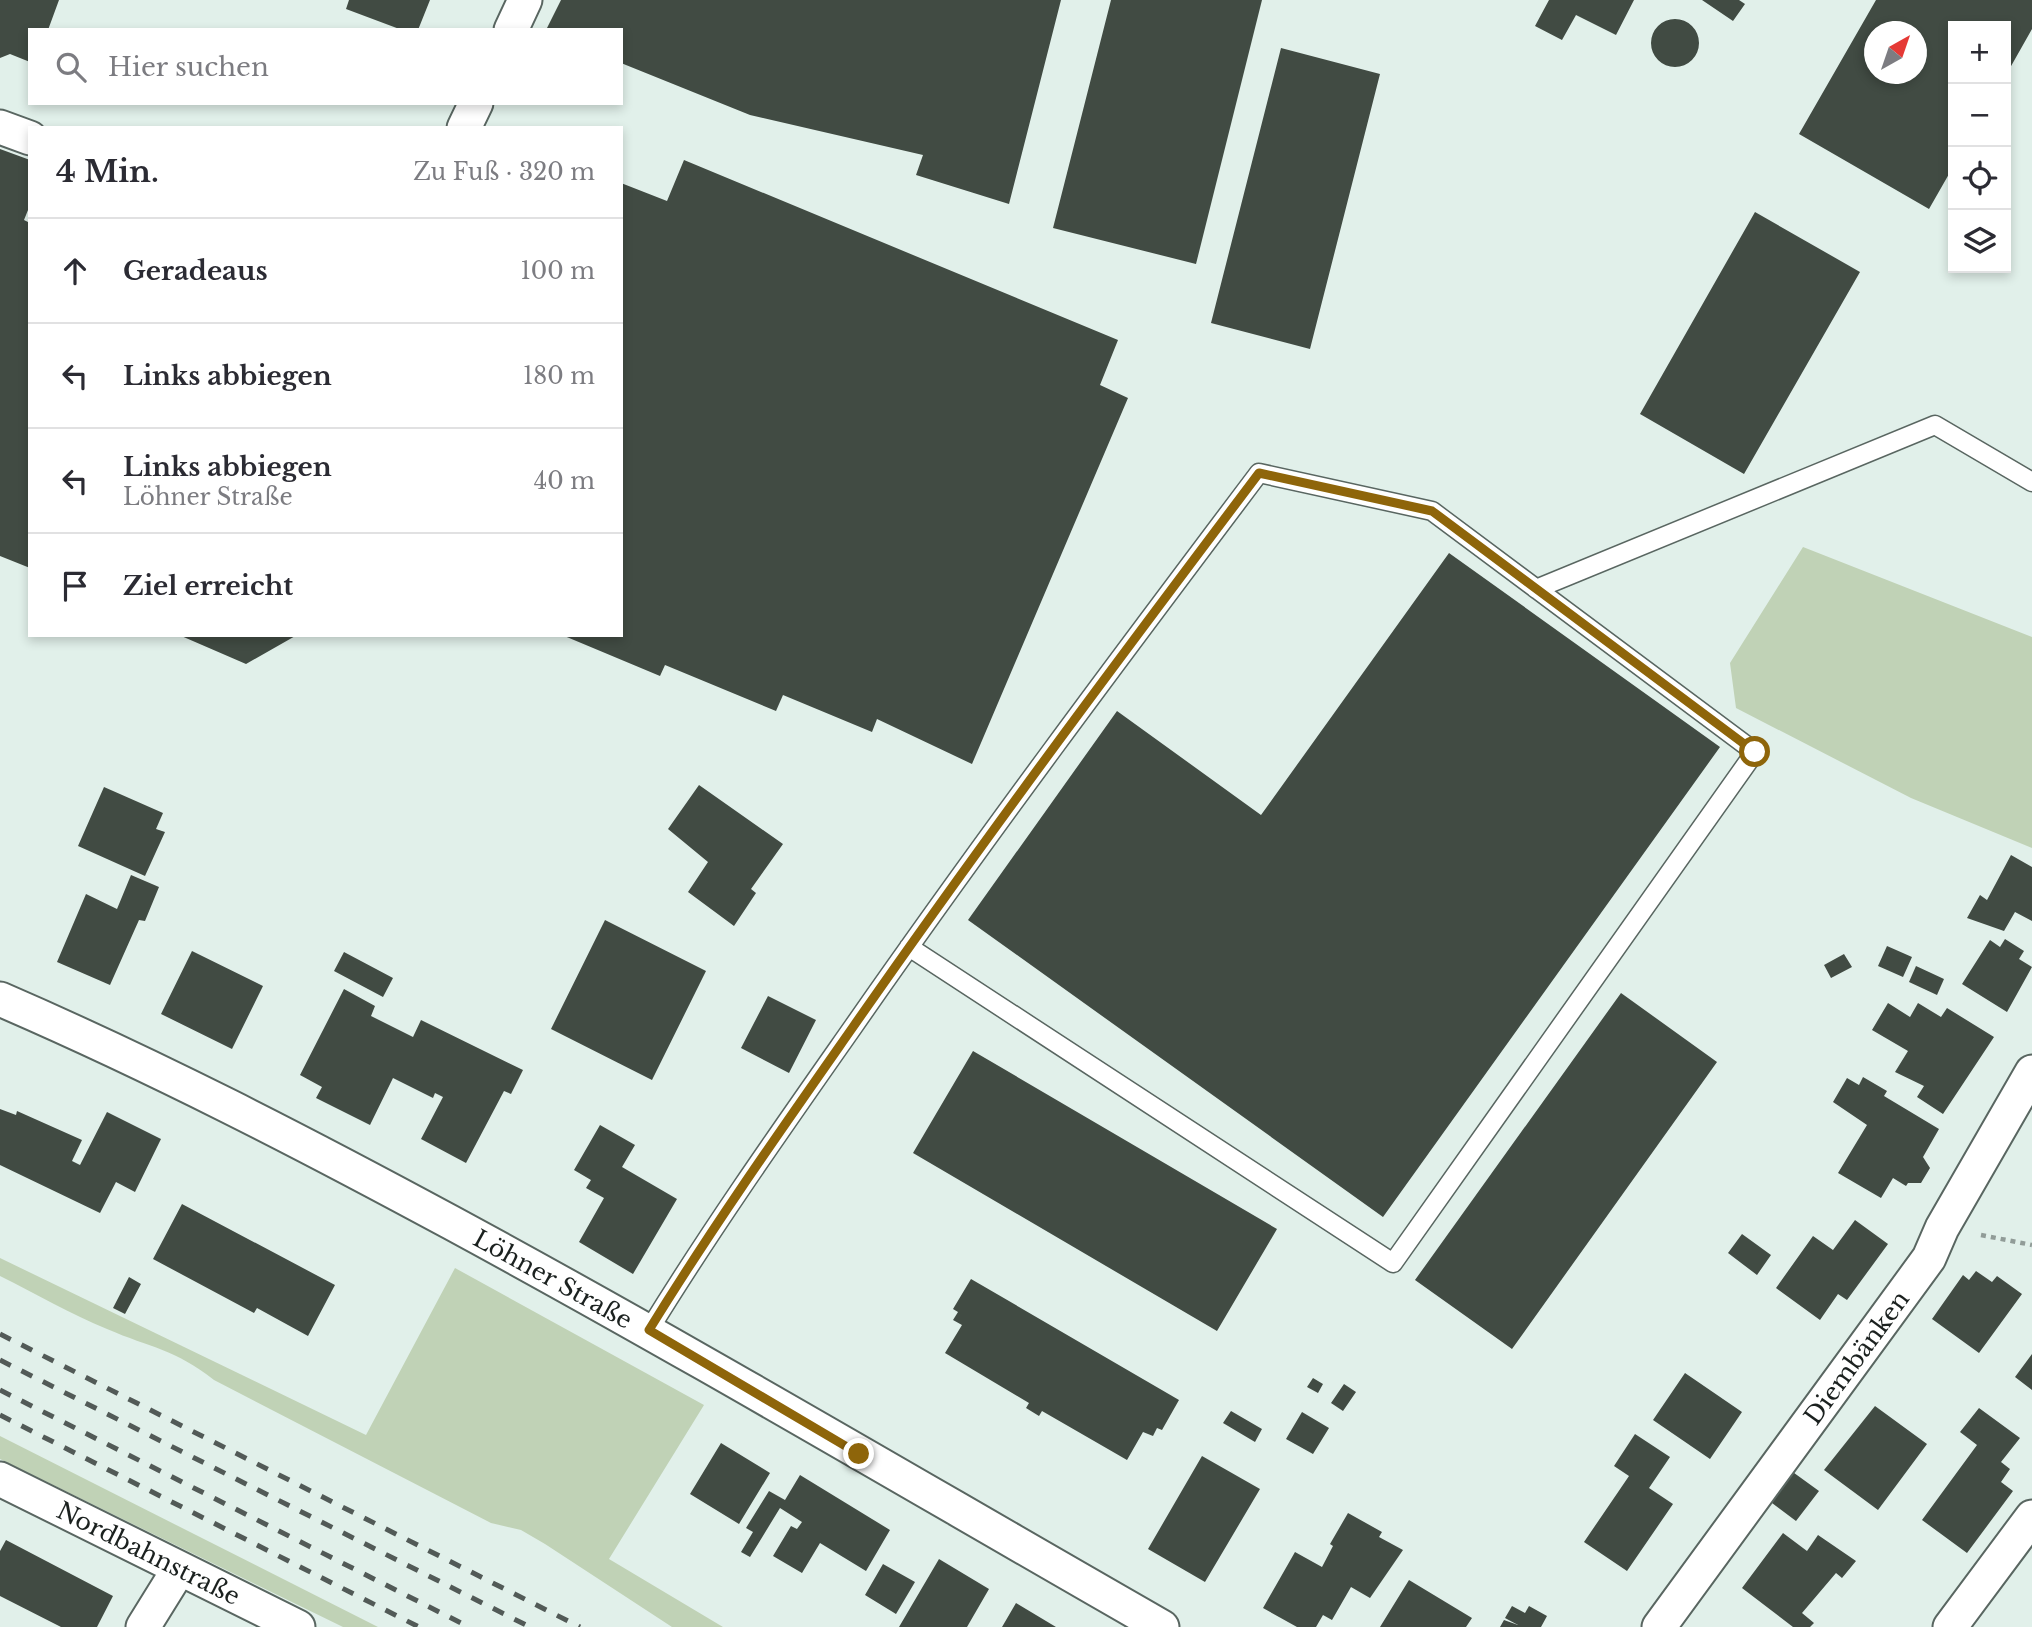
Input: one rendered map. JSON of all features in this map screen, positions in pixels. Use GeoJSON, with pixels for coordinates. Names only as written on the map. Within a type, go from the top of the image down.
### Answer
{"type":"FeatureCollection","features":[{"type":"Feature","properties":{"kind":"street"},"geometry":{"type":"LineString","coordinates":[[512,28],[525,0]]}},
{"type":"Feature","properties":{"kind":"street"},"geometry":{"type":"LineString","coordinates":[[465,126],[475,105]]}},
{"type":"Feature","properties":{"kind":"street"},"geometry":{"type":"LineString","coordinates":[[0,127],[28,137]]}},
{"type":"Feature","properties":{"kind":"street","name":"Löhner Straße"},"geometry":{"type":"LineString","coordinates":[[0,999],[132,1057],[342,1164],[649,1330],[1162,1627]]}},
{"type":"Feature","properties":{"kind":"street","name":"Diembänken"},"geometry":{"type":"LineString","coordinates":[[1659,1627],[1929,1258],[1942,1228],[2032,1072]]}},
{"type":"Feature","properties":{"kind":"street","name":"Nordbahnstraße"},"geometry":{"type":"LineString","coordinates":[[0,1479],[298,1627]]}},
{"type":"Feature","properties":{"kind":"street"},"geometry":{"type":"LineString","coordinates":[[1950,1627],[2032,1517]]}},
{"type":"Feature","properties":{"kind":"street"},"geometry":{"type":"LineString","coordinates":[[143,1627],[179,1569]]}},
{"type":"Feature","properties":{"kind":"lane"},"geometry":{"type":"LineString","coordinates":[[1536,589],[1935,425],[2032,482]]}},
{"type":"Feature","properties":{"kind":"lane"},"geometry":{"type":"LineString","coordinates":[[649,1330],[712,1228],[909,947],[1033,773],[1259,473],[1432,511],[1755,752],[1392,1263],[909,947]]}},
{"type":"Feature","properties":{"kind":"path"},"geometry":{"type":"LineString","coordinates":[[1942,1228],[2032,1245]]}},
{"type":"Feature","properties":{"kind":"green space"},"geometry":{"type":"Polygon","coordinates":[[[1803,547],[2032,637],[2032,848],[1911,798],[1736,708],[1730,663],[1803,547]]]}},
{"type":"Feature","properties":{"kind":"green space"},"geometry":{"type":"Polygon","coordinates":[[[0,1258],[366,1435],[455,1268],[704,1405],[609,1559],[723,1627],[672,1627],[521,1530],[491,1523],[214,1380],[175,1355],[94,1323],[0,1276],[0,1258]]]}},
{"type":"Feature","properties":{"kind":"green space"},"geometry":{"type":"Polygon","coordinates":[[[0,1436],[378,1627],[343,1627],[0,1459],[0,1436]]]}},
{"type":"Feature","properties":{"kind":"building"},"geometry":{"type":"Polygon","coordinates":[[[0,0],[59,0],[49,28],[28,28],[28,61],[10,54],[0,58],[0,0]]]}},
{"type":"Feature","properties":{"kind":"building"},"geometry":{"type":"Polygon","coordinates":[[[349,0],[430,0],[419,28],[397,28],[346,9],[349,0]]]}},
{"type":"Feature","properties":{"kind":"building"},"geometry":{"type":"Polygon","coordinates":[[[561,0],[1061,0],[1009,204],[916,175],[923,155],[750,115],[623,64],[623,28],[547,28],[561,0]]]}},
{"type":"Feature","properties":{"kind":"building"},"geometry":{"type":"Polygon","coordinates":[[[1111,0],[1262,0],[1196,264],[1053,228],[1111,0]]]}},
{"type":"Feature","properties":{"kind":"building"},"geometry":{"type":"Polygon","coordinates":[[[1549,0],[1634,0],[1616,35],[1576,15],[1562,40],[1535,26],[1549,0]]]}},
{"type":"Feature","properties":{"kind":"building"},"geometry":{"type":"Polygon","coordinates":[[[1702,0],[1739,0],[1745,4],[1733,21],[1702,0]]]}},
{"type":"Feature","properties":{"kind":"building"},"geometry":{"type":"Polygon","coordinates":[[[1876,0],[2032,0],[2032,29],[2011,66],[2011,21],[1948,21],[1948,176],[1929,209],[1799,134],[1876,0]]]}},
{"type":"Feature","properties":{"kind":"building"},"geometry":{"type":"Polygon","coordinates":[[[1675,19],[1692,26],[1699,43],[1692,60],[1675,67],[1658,60],[1651,43],[1658,26],[1675,19]]]}},
{"type":"Feature","properties":{"kind":"building"},"geometry":{"type":"Polygon","coordinates":[[[1281,48],[1380,74],[1310,349],[1211,323],[1281,48]]]}},
{"type":"Feature","properties":{"kind":"building"},"geometry":{"type":"Polygon","coordinates":[[[0,149],[28,159],[28,210],[24,220],[28,222],[28,567],[0,556],[0,149]]]}},
{"type":"Feature","properties":{"kind":"building"},"geometry":{"type":"Polygon","coordinates":[[[684,160],[1118,340],[1100,385],[1128,398],[972,764],[877,719],[872,732],[783,695],[776,711],[665,665],[660,676],[567,637],[623,637],[623,184],[667,201],[684,160]]]}},
{"type":"Feature","properties":{"kind":"building"},"geometry":{"type":"Polygon","coordinates":[[[1755,212],[1860,272],[1744,474],[1640,414],[1755,212]]]}},
{"type":"Feature","properties":{"kind":"building"},"geometry":{"type":"Polygon","coordinates":[[[1449,553],[1720,747],[1383,1217],[968,920],[1117,711],[1261,815],[1449,553]]]}},
{"type":"Feature","properties":{"kind":"building"},"geometry":{"type":"Polygon","coordinates":[[[184,637],[293,637],[246,664],[184,637]]]}},
{"type":"Feature","properties":{"kind":"building"},"geometry":{"type":"Polygon","coordinates":[[[699,785],[783,844],[751,889],[756,893],[734,926],[688,892],[708,862],[668,829],[699,785]]]}},
{"type":"Feature","properties":{"kind":"building"},"geometry":{"type":"Polygon","coordinates":[[[104,787],[163,813],[156,829],[165,832],[145,876],[78,846],[104,787]]]}},
{"type":"Feature","properties":{"kind":"building"},"geometry":{"type":"Polygon","coordinates":[[[2011,855],[2032,867],[2032,921],[2015,912],[2004,931],[1967,918],[1980,895],[1987,900],[2011,855]]]}},
{"type":"Feature","properties":{"kind":"building"},"geometry":{"type":"Polygon","coordinates":[[[131,875],[159,887],[145,921],[139,920],[110,985],[57,962],[86,894],[117,909],[131,875]]]}},
{"type":"Feature","properties":{"kind":"building"},"geometry":{"type":"Polygon","coordinates":[[[605,920],[706,971],[652,1080],[551,1029],[605,920]]]}},
{"type":"Feature","properties":{"kind":"building"},"geometry":{"type":"Polygon","coordinates":[[[2005,939],[2024,951],[2019,959],[2032,967],[2007,1012],[1962,984],[1990,940],[2000,947],[2005,939]]]}},
{"type":"Feature","properties":{"kind":"building"},"geometry":{"type":"Polygon","coordinates":[[[1887,946],[1912,957],[1903,977],[1878,966],[1887,946]]]}},
{"type":"Feature","properties":{"kind":"building"},"geometry":{"type":"Polygon","coordinates":[[[192,951],[263,986],[232,1049],[161,1014],[192,951]]]}},
{"type":"Feature","properties":{"kind":"building"},"geometry":{"type":"Polygon","coordinates":[[[344,952],[393,978],[383,997],[334,971],[344,952]]]}},
{"type":"Feature","properties":{"kind":"building"},"geometry":{"type":"Polygon","coordinates":[[[1844,954],[1852,967],[1831,978],[1824,965],[1844,954]]]}},
{"type":"Feature","properties":{"kind":"building"},"geometry":{"type":"Polygon","coordinates":[[[1916,966],[1944,979],[1937,995],[1909,982],[1916,966]]]}},
{"type":"Feature","properties":{"kind":"building"},"geometry":{"type":"Polygon","coordinates":[[[344,989],[375,1006],[371,1016],[413,1037],[421,1020],[523,1070],[511,1094],[504,1091],[466,1163],[421,1139],[443,1097],[435,1093],[433,1098],[393,1078],[370,1125],[316,1098],[322,1087],[300,1075],[344,989]]]}},
{"type":"Feature","properties":{"kind":"building"},"geometry":{"type":"Polygon","coordinates":[[[1621,993],[1717,1062],[1512,1349],[1415,1280],[1621,993]]]}},
{"type":"Feature","properties":{"kind":"building"},"geometry":{"type":"Polygon","coordinates":[[[768,996],[816,1020],[789,1073],[741,1048],[768,996]]]}},
{"type":"Feature","properties":{"kind":"building"},"geometry":{"type":"Polygon","coordinates":[[[1888,1003],[1910,1017],[1918,1003],[1941,1017],[1947,1008],[1994,1037],[1943,1114],[1917,1097],[1924,1086],[1895,1072],[1908,1051],[1872,1030],[1888,1003]]]}},
{"type":"Feature","properties":{"kind":"building"},"geometry":{"type":"Polygon","coordinates":[[[973,1051],[1277,1229],[1217,1331],[913,1153],[973,1051]]]}},
{"type":"Feature","properties":{"kind":"building"},"geometry":{"type":"Polygon","coordinates":[[[1863,1077],[1887,1091],[1884,1096],[1939,1129],[1923,1157],[1930,1168],[1921,1183],[1908,1183],[1906,1186],[1893,1178],[1881,1198],[1838,1173],[1867,1125],[1833,1102],[1847,1078],[1859,1085],[1863,1077]]]}},
{"type":"Feature","properties":{"kind":"building"},"geometry":{"type":"Polygon","coordinates":[[[0,1109],[16,1115],[17,1111],[82,1140],[72,1161],[80,1165],[107,1112],[161,1139],[135,1192],[116,1182],[100,1213],[0,1165],[0,1109]]]}},
{"type":"Feature","properties":{"kind":"building"},"geometry":{"type":"Polygon","coordinates":[[[600,1125],[635,1145],[622,1167],[677,1199],[633,1274],[579,1242],[604,1198],[586,1188],[591,1180],[574,1170],[600,1125]]]}},
{"type":"Feature","properties":{"kind":"building"},"geometry":{"type":"Polygon","coordinates":[[[182,1204],[335,1285],[308,1336],[257,1308],[254,1313],[153,1259],[182,1204]]]}},
{"type":"Feature","properties":{"kind":"building"},"geometry":{"type":"Polygon","coordinates":[[[1855,1220],[1888,1244],[1847,1300],[1838,1294],[1820,1320],[1776,1288],[1813,1236],[1833,1250],[1855,1220]]]}},
{"type":"Feature","properties":{"kind":"building"},"geometry":{"type":"Polygon","coordinates":[[[1742,1234],[1771,1255],[1757,1275],[1728,1253],[1742,1234]]]}},
{"type":"Feature","properties":{"kind":"building"},"geometry":{"type":"Polygon","coordinates":[[[1976,1271],[1992,1282],[1997,1276],[2022,1294],[1979,1353],[1932,1319],[1963,1275],[1969,1280],[1976,1271]]]}},
{"type":"Feature","properties":{"kind":"building"},"geometry":{"type":"Polygon","coordinates":[[[129,1277],[141,1284],[125,1314],[113,1308],[129,1277]]]}},
{"type":"Feature","properties":{"kind":"building"},"geometry":{"type":"Polygon","coordinates":[[[971,1279],[1179,1400],[1162,1430],[1157,1428],[1153,1436],[1143,1432],[1127,1460],[1042,1411],[1039,1416],[1026,1408],[1029,1403],[945,1353],[962,1325],[953,1320],[958,1312],[953,1309],[971,1279]]]}},
{"type":"Feature","properties":{"kind":"building"},"geometry":{"type":"Polygon","coordinates":[[[2032,1354],[2032,1390],[2015,1377],[2032,1354]]]}},
{"type":"Feature","properties":{"kind":"building"},"geometry":{"type":"Polygon","coordinates":[[[1685,1373],[1742,1412],[1710,1459],[1653,1420],[1685,1373]]]}},
{"type":"Feature","properties":{"kind":"building"},"geometry":{"type":"Polygon","coordinates":[[[1313,1378],[1323,1384],[1318,1393],[1307,1387],[1313,1378]]]}},
{"type":"Feature","properties":{"kind":"building"},"geometry":{"type":"Polygon","coordinates":[[[1344,1384],[1356,1392],[1343,1411],[1331,1403],[1344,1384]]]}},
{"type":"Feature","properties":{"kind":"building"},"geometry":{"type":"Polygon","coordinates":[[[1875,1406],[1927,1444],[1878,1510],[1824,1470],[1875,1406]]]}},
{"type":"Feature","properties":{"kind":"building"},"geometry":{"type":"Polygon","coordinates":[[[1979,1408],[2020,1438],[2001,1462],[2010,1469],[2001,1482],[2013,1491],[1967,1553],[1922,1520],[1977,1445],[1960,1432],[1979,1408]]]}},
{"type":"Feature","properties":{"kind":"building"},"geometry":{"type":"Polygon","coordinates":[[[1231,1411],[1262,1429],[1255,1442],[1223,1423],[1231,1411]]]}},
{"type":"Feature","properties":{"kind":"building"},"geometry":{"type":"Polygon","coordinates":[[[1302,1412],[1329,1428],[1313,1454],[1286,1439],[1302,1412]]]}},
{"type":"Feature","properties":{"kind":"building"},"geometry":{"type":"Polygon","coordinates":[[[1635,1434],[1670,1457],[1649,1488],[1673,1504],[1627,1571],[1584,1542],[1629,1476],[1614,1466],[1635,1434]]]}},
{"type":"Feature","properties":{"kind":"building"},"geometry":{"type":"Polygon","coordinates":[[[721,1443],[770,1473],[739,1524],[690,1494],[721,1443]]]}},
{"type":"Feature","properties":{"kind":"building"},"geometry":{"type":"Polygon","coordinates":[[[1202,1456],[1260,1489],[1205,1582],[1148,1549],[1202,1456]]]}},
{"type":"Feature","properties":{"kind":"building"},"geometry":{"type":"Polygon","coordinates":[[[1790,1470],[1819,1491],[1796,1521],[1768,1500],[1790,1470]]]}},
{"type":"Feature","properties":{"kind":"building"},"geometry":{"type":"Polygon","coordinates":[[[800,1475],[890,1530],[866,1571],[820,1543],[802,1573],[773,1556],[791,1526],[797,1529],[802,1522],[780,1508],[750,1557],[741,1552],[753,1532],[746,1528],[769,1491],[785,1500],[800,1475]]]}},
{"type":"Feature","properties":{"kind":"building"},"geometry":{"type":"Polygon","coordinates":[[[1348,1513],[1382,1532],[1379,1537],[1403,1550],[1370,1598],[1351,1587],[1332,1620],[1323,1615],[1316,1627],[1297,1627],[1263,1608],[1295,1552],[1322,1567],[1333,1546],[1330,1544],[1348,1513]]]}},
{"type":"Feature","properties":{"kind":"building"},"geometry":{"type":"Polygon","coordinates":[[[1783,1533],[1807,1551],[1818,1535],[1856,1561],[1842,1578],[1836,1573],[1802,1613],[1814,1623],[1810,1627],[1793,1627],[1742,1588],[1783,1533]]]}},
{"type":"Feature","properties":{"kind":"building"},"geometry":{"type":"Polygon","coordinates":[[[6,1540],[113,1596],[97,1627],[61,1627],[0,1596],[0,1551],[6,1540]]]}},
{"type":"Feature","properties":{"kind":"building"},"geometry":{"type":"Polygon","coordinates":[[[939,1559],[989,1589],[967,1627],[899,1627],[939,1559]]]}},
{"type":"Feature","properties":{"kind":"building"},"geometry":{"type":"Polygon","coordinates":[[[883,1564],[915,1582],[896,1614],[865,1595],[883,1564]]]}},
{"type":"Feature","properties":{"kind":"building"},"geometry":{"type":"Polygon","coordinates":[[[1409,1580],[1472,1618],[1466,1627],[1380,1627],[1409,1580]]]}},
{"type":"Feature","properties":{"kind":"building"},"geometry":{"type":"Polygon","coordinates":[[[1016,1603],[1056,1627],[1002,1627],[1016,1603]]]}},
{"type":"Feature","properties":{"kind":"building"},"geometry":{"type":"Polygon","coordinates":[[[1512,1606],[1525,1613],[1529,1606],[1547,1616],[1541,1627],[1500,1627],[1504,1620],[1518,1625],[1505,1618],[1512,1606]]]}},
{"type":"Feature","properties":{"kind":"railway"},"geometry":{"type":"LineString","coordinates":[[0,1334],[580,1627]]}},
{"type":"Feature","properties":{"kind":"railway"},"geometry":{"type":"LineString","coordinates":[[0,1360],[530,1627]]}},
{"type":"Feature","properties":{"kind":"railway"},"geometry":{"type":"LineString","coordinates":[[0,1390],[469,1627]]}},
{"type":"Feature","properties":{"kind":"railway"},"geometry":{"type":"LineString","coordinates":[[0,1415],[419,1627]]}},
{"type":"Feature","properties":{"kind":"route"},"geometry":{"type":"LineString","coordinates":[[859,1454],[649,1330],[712,1228],[909,947],[1033,773],[1259,473],[1432,511],[1755,752]]}}]}
